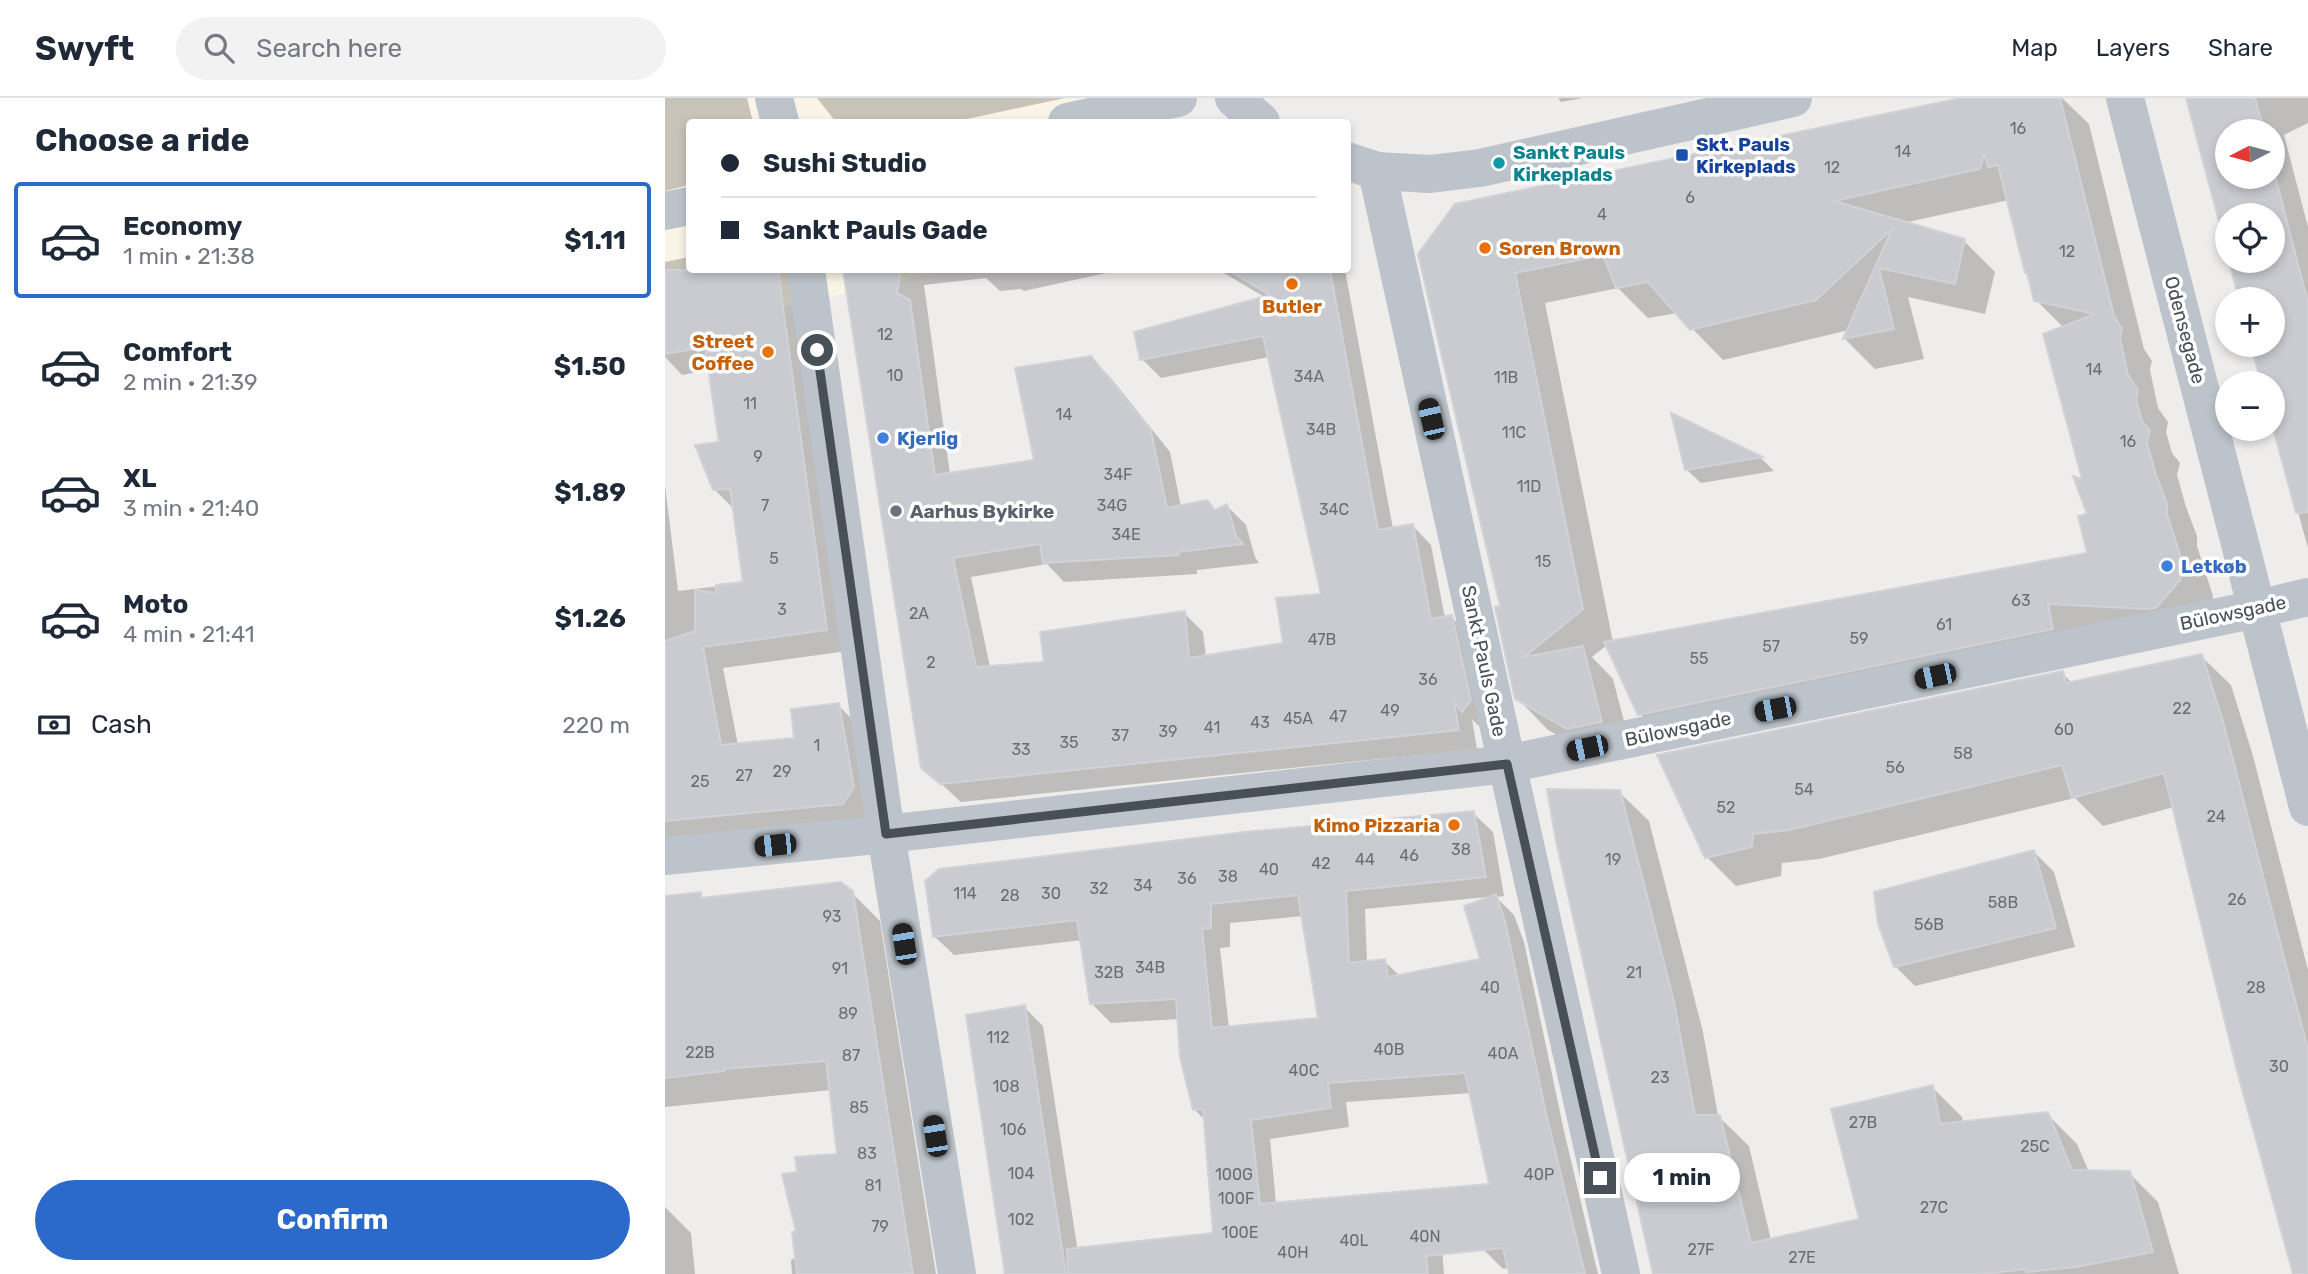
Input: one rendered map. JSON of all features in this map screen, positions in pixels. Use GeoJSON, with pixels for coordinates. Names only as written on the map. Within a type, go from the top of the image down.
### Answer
{"type":"FeatureCollection","features":[{"type":"Feature","properties":{"kind":"street"},"geometry":{"type":"LineString","coordinates":[[774,98],[779,119]]}},
{"type":"Feature","properties":{"kind":"street"},"geometry":{"type":"LineString","coordinates":[[1081,119],[1178,98]]}},
{"type":"Feature","properties":{"kind":"street"},"geometry":{"type":"LineString","coordinates":[[1234,98],[1258,119]]}},
{"type":"Feature","properties":{"kind":"street"},"geometry":{"type":"LineString","coordinates":[[1362,166],[1430,174],[1480,168],[1793,98]]}},
{"type":"Feature","properties":{"kind":"street","name":"Odensegade"},"geometry":{"type":"LineString","coordinates":[[2125,98],[2308,807]]}},
{"type":"Feature","properties":{"kind":"street","name":"Sankt Pauls Gade"},"geometry":{"type":"LineString","coordinates":[[1362,166],[1507,764],[1621,1274]]}},
{"type":"Feature","properties":{"kind":"street"},"geometry":{"type":"LineString","coordinates":[[665,211],[686,207]]}},
{"type":"Feature","properties":{"kind":"street"},"geometry":{"type":"LineString","coordinates":[[806,273],[886,834],[957,1274]]}},
{"type":"Feature","properties":{"kind":"street","name":"Bülowsgade"},"geometry":{"type":"LineString","coordinates":[[665,856],[886,834],[1507,764],[2308,597]]}},
{"type":"Feature","properties":{"kind":"shaded area"},"geometry":{"type":"Polygon","coordinates":[[[665,98],[1156,98],[1159,119],[686,119],[686,273],[936,273],[665,334],[665,98]]]}},
{"type":"Feature","properties":{"kind":"building"},"geometry":{"type":"Polygon","coordinates":[[[1961,98],[2060,98],[2114,316],[2122,329],[2120,338],[2128,375],[2138,390],[2136,400],[2142,421],[2150,431],[2147,443],[2183,564],[2180,580],[2156,608],[2048,604],[2053,629],[1638,715],[1604,642],[2087,553],[2078,516],[2087,514],[2073,476],[2082,479],[2043,334],[2095,314],[2034,301],[1998,165],[1988,167],[1984,154],[1980,169],[1834,201],[1965,239],[1955,284],[1879,268],[1894,329],[1843,339],[1892,229],[1816,300],[1690,330],[1648,282],[1616,288],[1603,255],[1515,273],[1583,609],[1524,657],[1583,646],[1602,722],[1567,729],[1515,699],[1495,607],[1500,606],[1418,254],[1455,204],[1961,98]]]}},
{"type":"Feature","properties":{"kind":"building"},"geometry":{"type":"Polygon","coordinates":[[[2186,98],[2255,98],[2261,119],[2215,119],[2215,189],[2278,189],[2282,203],[2215,203],[2215,206],[2186,98]]]}},
{"type":"Feature","properties":{"kind":"building"},"geometry":{"type":"Polygon","coordinates":[[[2285,214],[2308,303],[2308,512],[2296,513],[2277,441],[2285,441],[2285,371],[2258,371],[2254,357],[2285,357],[2285,287],[2236,287],[2232,273],[2285,273],[2285,214]]]}},
{"type":"Feature","properties":{"kind":"building"},"geometry":{"type":"Polygon","coordinates":[[[665,270],[686,270],[686,273],[778,273],[827,630],[703,647],[721,745],[794,738],[791,709],[839,703],[854,787],[843,804],[665,821],[665,641],[695,631],[695,590],[716,593],[716,585],[743,582],[730,489],[713,490],[695,445],[719,442],[705,347],[665,354],[665,270]]]}},
{"type":"Feature","properties":{"kind":"building"},"geometry":{"type":"Polygon","coordinates":[[[843,273],[900,273],[897,293],[910,300],[935,475],[1034,460],[1015,368],[1091,356],[1151,431],[1167,508],[1207,500],[1215,510],[1227,504],[1236,536],[1243,544],[1178,552],[1179,555],[1043,563],[1040,544],[953,558],[976,667],[1044,662],[1040,632],[1185,611],[1189,658],[1283,643],[1276,598],[1321,594],[1263,336],[1140,360],[1134,332],[1270,295],[1233,273],[1331,273],[1378,530],[1413,524],[1431,619],[1452,615],[1471,700],[1462,712],[1454,703],[1459,730],[940,784],[921,768],[843,273]]]}},
{"type":"Feature","properties":{"kind":"building"},"geometry":{"type":"Polygon","coordinates":[[[1671,413],[1763,457],[1685,470],[1671,413]]]}},
{"type":"Feature","properties":{"kind":"building"},"geometry":{"type":"Polygon","coordinates":[[[2202,654],[2224,725],[2308,1050],[2308,1274],[2293,1274],[2237,1071],[2164,773],[2072,798],[2062,765],[1789,830],[1753,834],[1752,847],[1705,858],[1657,755],[2063,671],[2066,683],[2202,654]]]}},
{"type":"Feature","properties":{"kind":"building"},"geometry":{"type":"Polygon","coordinates":[[[1547,789],[1620,790],[1674,1002],[1695,1115],[1720,1115],[1751,1243],[1859,1219],[1831,1109],[1933,1085],[1940,1124],[2048,1112],[2072,1170],[2130,1171],[2153,1252],[2076,1267],[1983,1274],[1653,1274],[1556,841],[1547,789]]]}},
{"type":"Feature","properties":{"kind":"building"},"geometry":{"type":"Polygon","coordinates":[[[1474,811],[1486,877],[1346,891],[1349,963],[1385,959],[1388,977],[1480,959],[1464,906],[1496,894],[1505,921],[1546,1113],[1585,1274],[1509,1274],[1503,1248],[1426,1256],[1428,1274],[1068,1274],[1067,1249],[1213,1233],[1203,1109],[1193,1110],[1180,1057],[1176,999],[1090,1004],[1077,920],[933,937],[925,881],[939,869],[1245,832],[1474,811]],[[1298,895],[1211,904],[1211,928],[1202,929],[1212,1028],[1318,1018],[1298,895]],[[1465,1073],[1328,1083],[1331,1108],[1251,1120],[1260,1204],[1489,1184],[1465,1073]]]}},
{"type":"Feature","properties":{"kind":"building"},"geometry":{"type":"Polygon","coordinates":[[[2034,850],[2056,928],[1894,967],[1878,924],[1874,892],[2034,850]]]}},
{"type":"Feature","properties":{"kind":"building"},"geometry":{"type":"Polygon","coordinates":[[[841,882],[853,891],[913,1274],[797,1274],[792,1232],[796,1232],[782,1174],[797,1172],[795,1157],[837,1154],[826,1061],[724,1069],[665,1078],[665,896],[701,892],[701,898],[841,882]]]}},
{"type":"Feature","properties":{"kind":"building"},"geometry":{"type":"Polygon","coordinates":[[[1025,1005],[1066,1274],[1005,1274],[966,1015],[1025,1005]]]}},
{"type":"Feature","properties":{"kind":"place","name":"Skt. Pauls Kirkeplads"},"geometry":{"type":"Point","coordinates":[1682,155]}},
{"type":"Feature","properties":{"kind":"place","name":"Sankt Pauls Kirkeplads"},"geometry":{"type":"Point","coordinates":[1499,163]}},
{"type":"Feature","properties":{"kind":"place","name":"Soren Brown"},"geometry":{"type":"Point","coordinates":[1485,248]}},
{"type":"Feature","properties":{"kind":"place","name":"Butler"},"geometry":{"type":"Point","coordinates":[1292,284]}},
{"type":"Feature","properties":{"kind":"place","name":"Street Coffee"},"geometry":{"type":"Point","coordinates":[768,352]}},
{"type":"Feature","properties":{"kind":"place","name":"Kjerlig"},"geometry":{"type":"Point","coordinates":[883,438]}},
{"type":"Feature","properties":{"kind":"place","name":"Aarhus Bykirke"},"geometry":{"type":"Point","coordinates":[896,511]}},
{"type":"Feature","properties":{"kind":"place","name":"Letkøb"},"geometry":{"type":"Point","coordinates":[2167,566]}},
{"type":"Feature","properties":{"kind":"place","name":"Kimo Pizzaria"},"geometry":{"type":"Point","coordinates":[1454,825]}},
{"type":"Feature","properties":{"kind":"route"},"geometry":{"type":"LineString","coordinates":[[817,350],[886,834],[1507,764],[1600,1178]]}}]}
